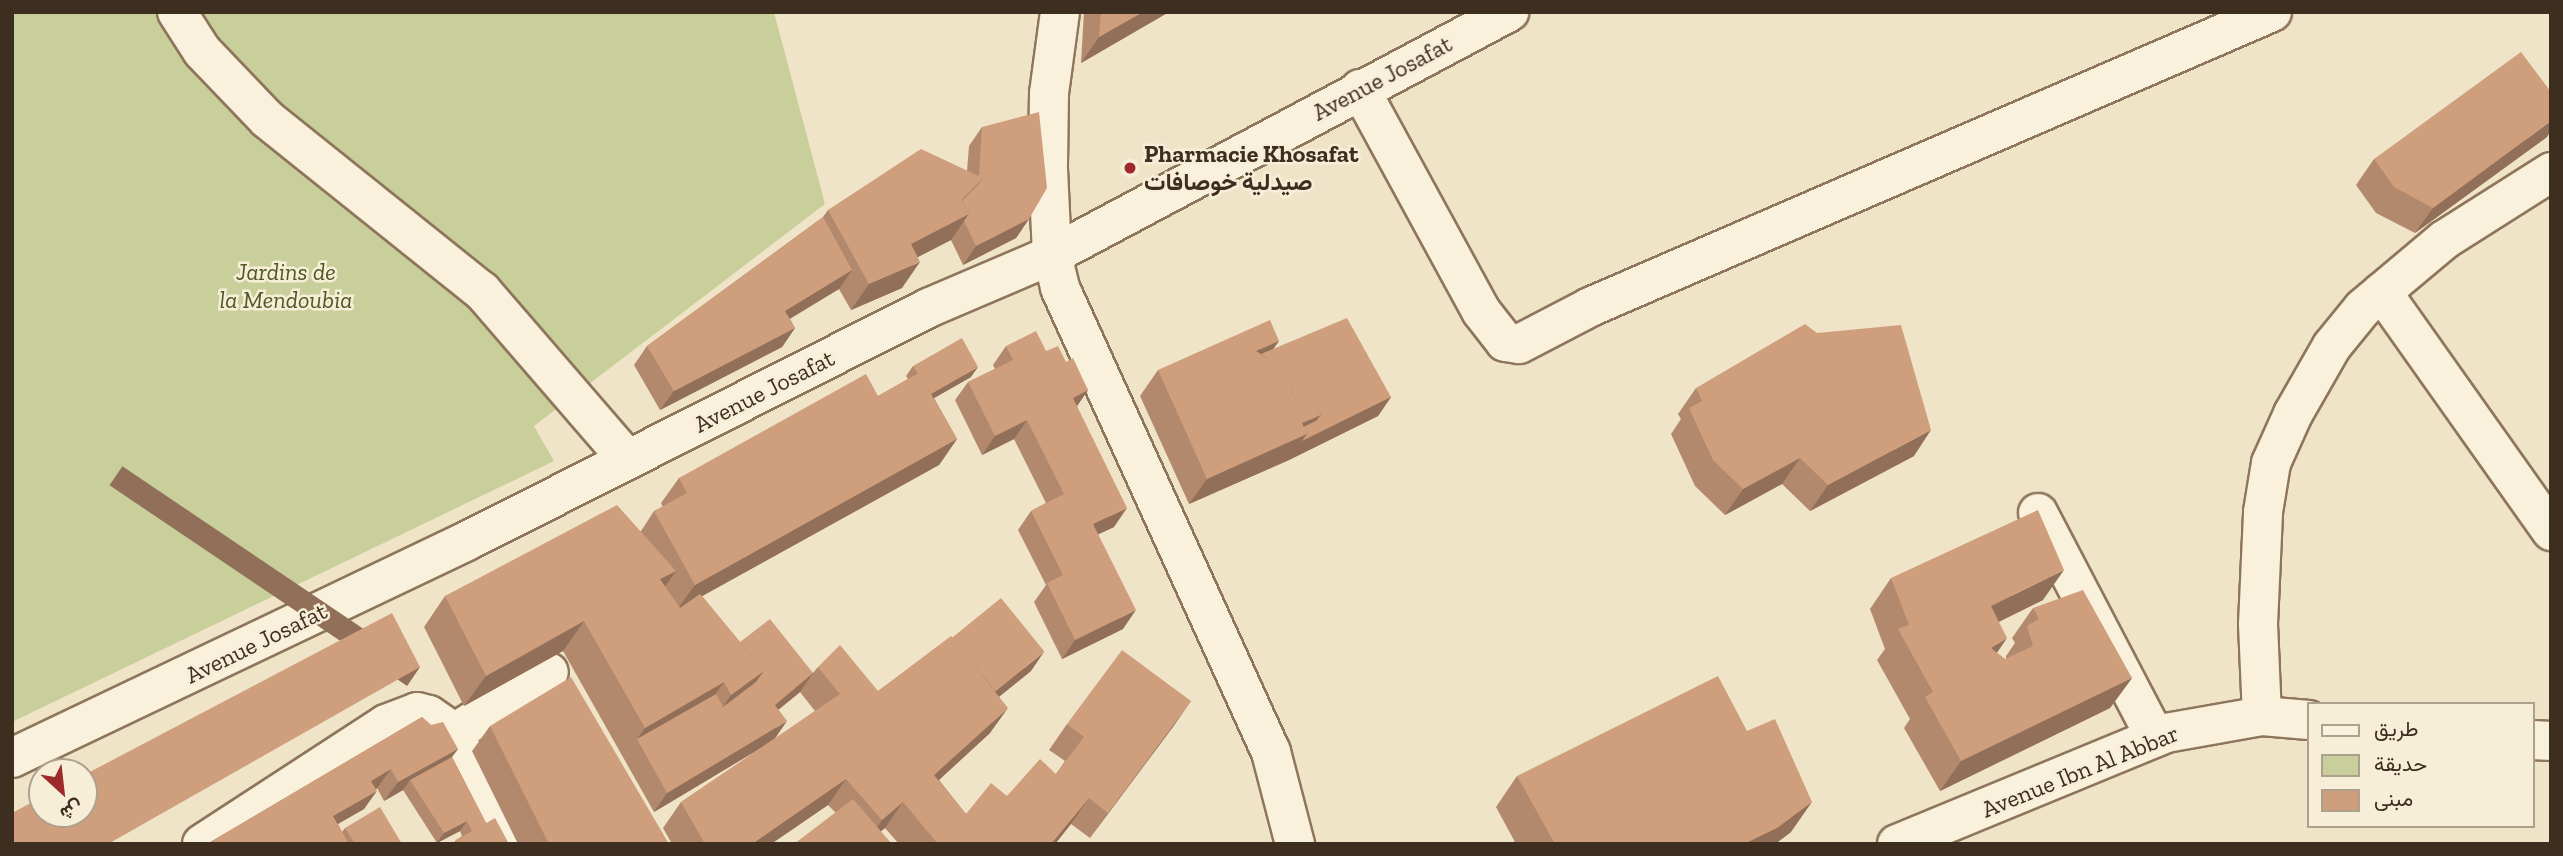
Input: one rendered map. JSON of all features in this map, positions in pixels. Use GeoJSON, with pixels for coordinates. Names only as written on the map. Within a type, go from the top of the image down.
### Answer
{"type":"FeatureCollection","features":[{"type":"Feature","properties":{"kind":"street"},"geometry":{"type":"LineString","coordinates":[[177,12],[202,51],[267,119],[482,291],[628,460]]}},
{"type":"Feature","properties":{"kind":"street"},"geometry":{"type":"LineString","coordinates":[[1060,12],[1049,93],[1052,255],[1072,321],[1271,751],[1295,844]]}},
{"type":"Feature","properties":{"kind":"street","name":"Avenue Josafat"},"geometry":{"type":"LineString","coordinates":[[12,758],[628,460],[928,308],[1052,255],[1360,89],[1510,12]]}},
{"type":"Feature","properties":{"kind":"street"},"geometry":{"type":"LineString","coordinates":[[1360,89],[1482,311],[1506,342],[1519,344],[1590,307],[2272,12]]}},
{"type":"Feature","properties":{"kind":"street"},"geometry":{"type":"LineString","coordinates":[[2262,716],[2258,624],[2263,512],[2271,463],[2332,346],[2382,292],[2444,240],[2551,172]]}},
{"type":"Feature","properties":{"kind":"street"},"geometry":{"type":"LineString","coordinates":[[2382,292],[2551,531]]}},
{"type":"Feature","properties":{"kind":"street"},"geometry":{"type":"LineString","coordinates":[[2038,513],[2155,737]]}},
{"type":"Feature","properties":{"kind":"street"},"geometry":{"type":"LineString","coordinates":[[453,734],[549,672]]}},
{"type":"Feature","properties":{"kind":"street"},"geometry":{"type":"LineString","coordinates":[[202,844],[401,716],[429,715],[453,734],[508,844]]}},
{"type":"Feature","properties":{"kind":"street","name":"Avenue Ibn Al Abbar"},"geometry":{"type":"LineString","coordinates":[[1897,844],[2155,737],[2210,723],[2262,716],[2308,720]]}},
{"type":"Feature","properties":{"kind":"green space","name":"Jardins de la Mendoubia"},"geometry":{"type":"Polygon","coordinates":[[[12,12],[774,12],[825,204],[534,426],[554,461],[12,722],[12,12]]]}},
{"type":"Feature","properties":{"kind":"building"},"geometry":{"type":"Polygon","coordinates":[[[1101,12],[1143,12],[1099,37],[1101,12]]]}},
{"type":"Feature","properties":{"kind":"building"},"geometry":{"type":"Polygon","coordinates":[[[2521,52],[2551,92],[2551,121],[2433,208],[2394,187],[2374,159],[2521,52]]]}},
{"type":"Feature","properties":{"kind":"building"},"geometry":{"type":"Polygon","coordinates":[[[1039,112],[1047,188],[1029,219],[976,246],[964,221],[969,214],[962,201],[983,178],[979,176],[982,127],[1039,112]]]}},
{"type":"Feature","properties":{"kind":"building"},"geometry":{"type":"Polygon","coordinates":[[[921,149],[983,178],[961,200],[969,214],[911,244],[920,262],[869,284],[828,210],[921,149]]]}},
{"type":"Feature","properties":{"kind":"building"},"geometry":{"type":"Polygon","coordinates":[[[823,217],[852,270],[785,311],[795,328],[674,391],[647,346],[823,217]]]}},
{"type":"Feature","properties":{"kind":"building"},"geometry":{"type":"Polygon","coordinates":[[[1347,318],[1391,397],[1302,441],[1307,434],[1303,427],[1316,421],[1321,415],[1312,396],[1288,401],[1293,391],[1285,370],[1261,354],[1347,318]]]}},
{"type":"Feature","properties":{"kind":"building"},"geometry":{"type":"Polygon","coordinates":[[[1270,320],[1279,341],[1256,351],[1285,370],[1293,391],[1288,401],[1312,396],[1321,415],[1302,423],[1307,434],[1207,479],[1158,370],[1270,320]]]}},
{"type":"Feature","properties":{"kind":"building"},"geometry":{"type":"Polygon","coordinates":[[[1805,324],[1817,333],[1901,325],[1931,430],[1828,485],[1800,458],[1743,489],[1713,460],[1689,408],[1702,401],[1696,388],[1805,324]]]}},
{"type":"Feature","properties":{"kind":"building"},"geometry":{"type":"Polygon","coordinates":[[[1036,331],[1046,351],[1058,346],[1066,362],[1073,358],[1088,390],[1073,398],[1127,508],[1093,524],[1136,610],[1075,640],[1047,583],[1063,575],[1031,511],[1064,494],[1027,420],[995,436],[968,382],[1013,360],[1006,346],[1036,331]]]}},
{"type":"Feature","properties":{"kind":"building"},"geometry":{"type":"Polygon","coordinates":[[[962,338],[978,367],[931,394],[913,366],[962,338]]]}},
{"type":"Feature","properties":{"kind":"building"},"geometry":{"type":"Polygon","coordinates":[[[919,373],[957,439],[695,585],[654,511],[687,493],[679,478],[866,374],[878,396],[919,373]]]}},
{"type":"Feature","properties":{"kind":"building"},"geometry":{"type":"Polygon","coordinates":[[[617,505],[676,571],[660,579],[680,608],[700,594],[764,671],[731,695],[724,682],[645,728],[584,621],[486,676],[445,596],[617,505]]]}},
{"type":"Feature","properties":{"kind":"building"},"geometry":{"type":"Polygon","coordinates":[[[2038,510],[2064,570],[1991,606],[2007,638],[1991,648],[2005,659],[2033,646],[2027,626],[2039,619],[2033,608],[2083,590],[2132,678],[1961,761],[1925,697],[1933,692],[1898,629],[1909,625],[1891,578],[2038,510]]]}},
{"type":"Feature","properties":{"kind":"building"},"geometry":{"type":"Polygon","coordinates":[[[1001,598],[1044,652],[995,691],[952,638],[1001,598]]]}},
{"type":"Feature","properties":{"kind":"building"},"geometry":{"type":"Polygon","coordinates":[[[392,613],[420,667],[108,844],[12,844],[12,813],[28,804],[28,828],[98,828],[98,768],[392,613]]]}},
{"type":"Feature","properties":{"kind":"building"},"geometry":{"type":"Polygon","coordinates":[[[770,619],[813,673],[775,705],[787,721],[667,793],[637,739],[716,694],[723,707],[756,682],[764,671],[740,642],[770,619]]]}},
{"type":"Feature","properties":{"kind":"building"},"geometry":{"type":"Polygon","coordinates":[[[951,636],[1008,708],[934,775],[966,814],[991,783],[1007,796],[1040,759],[1056,774],[1084,737],[1067,724],[1122,650],[1191,701],[1108,813],[1089,798],[1051,844],[938,844],[903,802],[882,820],[846,779],[752,844],[705,844],[681,802],[840,694],[818,667],[840,645],[878,691],[951,636]]]}},
{"type":"Feature","properties":{"kind":"building"},"geometry":{"type":"Polygon","coordinates":[[[1718,676],[1747,731],[1775,719],[1812,802],[1777,828],[1744,844],[1555,844],[1517,776],[1718,676]]]}},
{"type":"Feature","properties":{"kind":"building"},"geometry":{"type":"Polygon","coordinates":[[[571,677],[669,844],[549,844],[490,726],[571,677]]]}},
{"type":"Feature","properties":{"kind":"building"},"geometry":{"type":"Polygon","coordinates":[[[422,717],[431,725],[443,722],[458,749],[398,782],[391,769],[371,781],[377,791],[333,816],[349,844],[207,844],[422,717]]]}},
{"type":"Feature","properties":{"kind":"building"},"geometry":{"type":"Polygon","coordinates":[[[452,757],[486,823],[472,831],[467,821],[444,833],[410,780],[452,757]]]}},
{"type":"Feature","properties":{"kind":"building"},"geometry":{"type":"Polygon","coordinates":[[[853,799],[892,844],[794,844],[853,799]]]}},
{"type":"Feature","properties":{"kind":"building"},"geometry":{"type":"Polygon","coordinates":[[[380,807],[402,844],[355,844],[345,828],[380,807]]]}},
{"type":"Feature","properties":{"kind":"building"},"geometry":{"type":"Polygon","coordinates":[[[495,818],[509,844],[458,844],[456,840],[495,818]]]}},
{"type":"Feature","properties":{"kind":"place","name":"Pharmacie Khosafat صيدلية خوصافات"},"geometry":{"type":"Point","coordinates":[1130,168]}}]}
